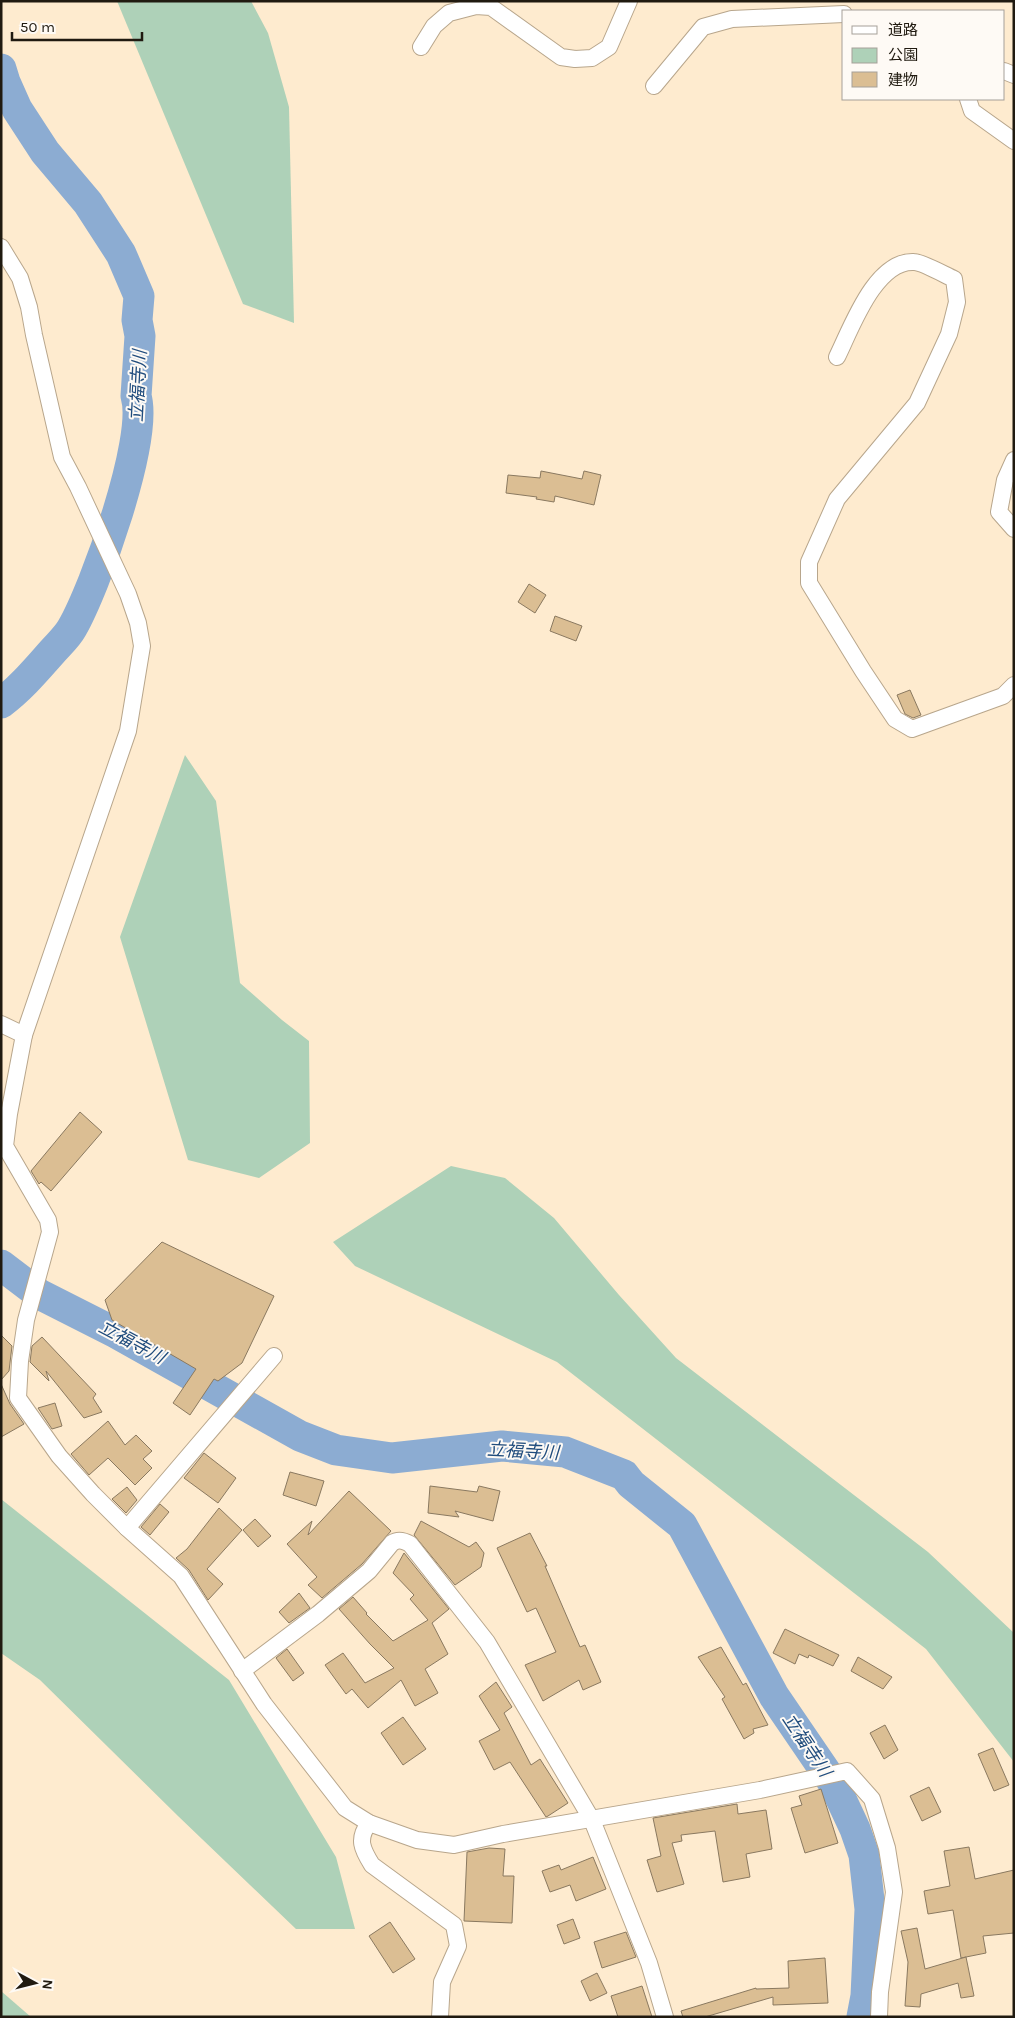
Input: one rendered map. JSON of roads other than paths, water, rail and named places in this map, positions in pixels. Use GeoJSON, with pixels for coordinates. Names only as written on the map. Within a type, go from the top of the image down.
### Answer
{"type":"FeatureCollection","features":[{"type":"Feature","properties":{"kind":"street"},"geometry":{"type":"LineString","coordinates":[[421,47],[434,26],[449,13],[476,6],[491,7],[561,57],[576,59],[592,58],[609,47],[629,1]]}},
{"type":"Feature","properties":{"kind":"street"},"geometry":{"type":"LineString","coordinates":[[654,86],[703,27],[732,19],[842,14]]}},
{"type":"Feature","properties":{"kind":"street"},"geometry":{"type":"LineString","coordinates":[[968,100],[972,111],[1014,141]]}},
{"type":"Feature","properties":{"kind":"street"},"geometry":{"type":"LineString","coordinates":[[1,247],[20,278],[29,307],[62,457],[78,486],[128,594],[138,623],[142,646],[128,731],[24,1035],[5,1146],[48,1220],[50,1232],[26,1320],[20,1361],[18,1398],[59,1456],[127,1528],[181,1576],[264,1704],[344,1808],[368,1823],[417,1840],[454,1845],[504,1834],[592,1820],[813,1779],[847,1771],[872,1799],[886,1848],[894,1892],[880,1992],[879,2017]]}},
{"type":"Feature","properties":{"kind":"street"},"geometry":{"type":"LineString","coordinates":[[837,357],[872,289],[892,267],[915,262],[954,278],[957,302],[949,334],[917,402],[837,499],[809,562],[809,583],[863,672],[895,719],[912,728],[1003,696],[1014,685]]}},
{"type":"Feature","properties":{"kind":"street"},"geometry":{"type":"LineString","coordinates":[[1014,460],[1005,480],[999,512],[1014,529]]}},
{"type":"Feature","properties":{"kind":"street"},"geometry":{"type":"LineString","coordinates":[[1,1024],[24,1035]]}},
{"type":"Feature","properties":{"kind":"street"},"geometry":{"type":"LineString","coordinates":[[127,1528],[274,1356]]}},
{"type":"Feature","properties":{"kind":"street"},"geometry":{"type":"LineString","coordinates":[[242,1671],[318,1614],[369,1571],[392,1543],[397,1540],[404,1540],[410,1544],[488,1642],[592,1820],[649,1963],[665,2017]]}},
{"type":"Feature","properties":{"kind":"street"},"geometry":{"type":"LineString","coordinates":[[368,1823],[363,1831],[361,1840],[363,1851],[372,1865],[454,1925],[458,1946],[442,1982],[440,2017]]}},
{"type":"Feature","properties":{"kind":"waterway","name":"立福寺川"},"geometry":{"type":"LineString","coordinates":[[1,69],[17,109],[45,152],[88,203],[121,254],[139,296],[137,320],[140,336],[136,396],[138,417],[135,445],[118,513],[94,581],[68,634],[28,679],[1,703]]}},
{"type":"Feature","properties":{"kind":"waterway","name":"立福寺川"},"geometry":{"type":"LineString","coordinates":[[1,1265],[39,1294],[116,1333],[300,1436],[336,1450],[392,1458],[502,1446],[565,1452],[624,1475],[631,1484],[682,1525],[774,1696],[834,1784],[855,1829],[864,1855],[870,1909],[866,1996],[862,2017]]}}]}
